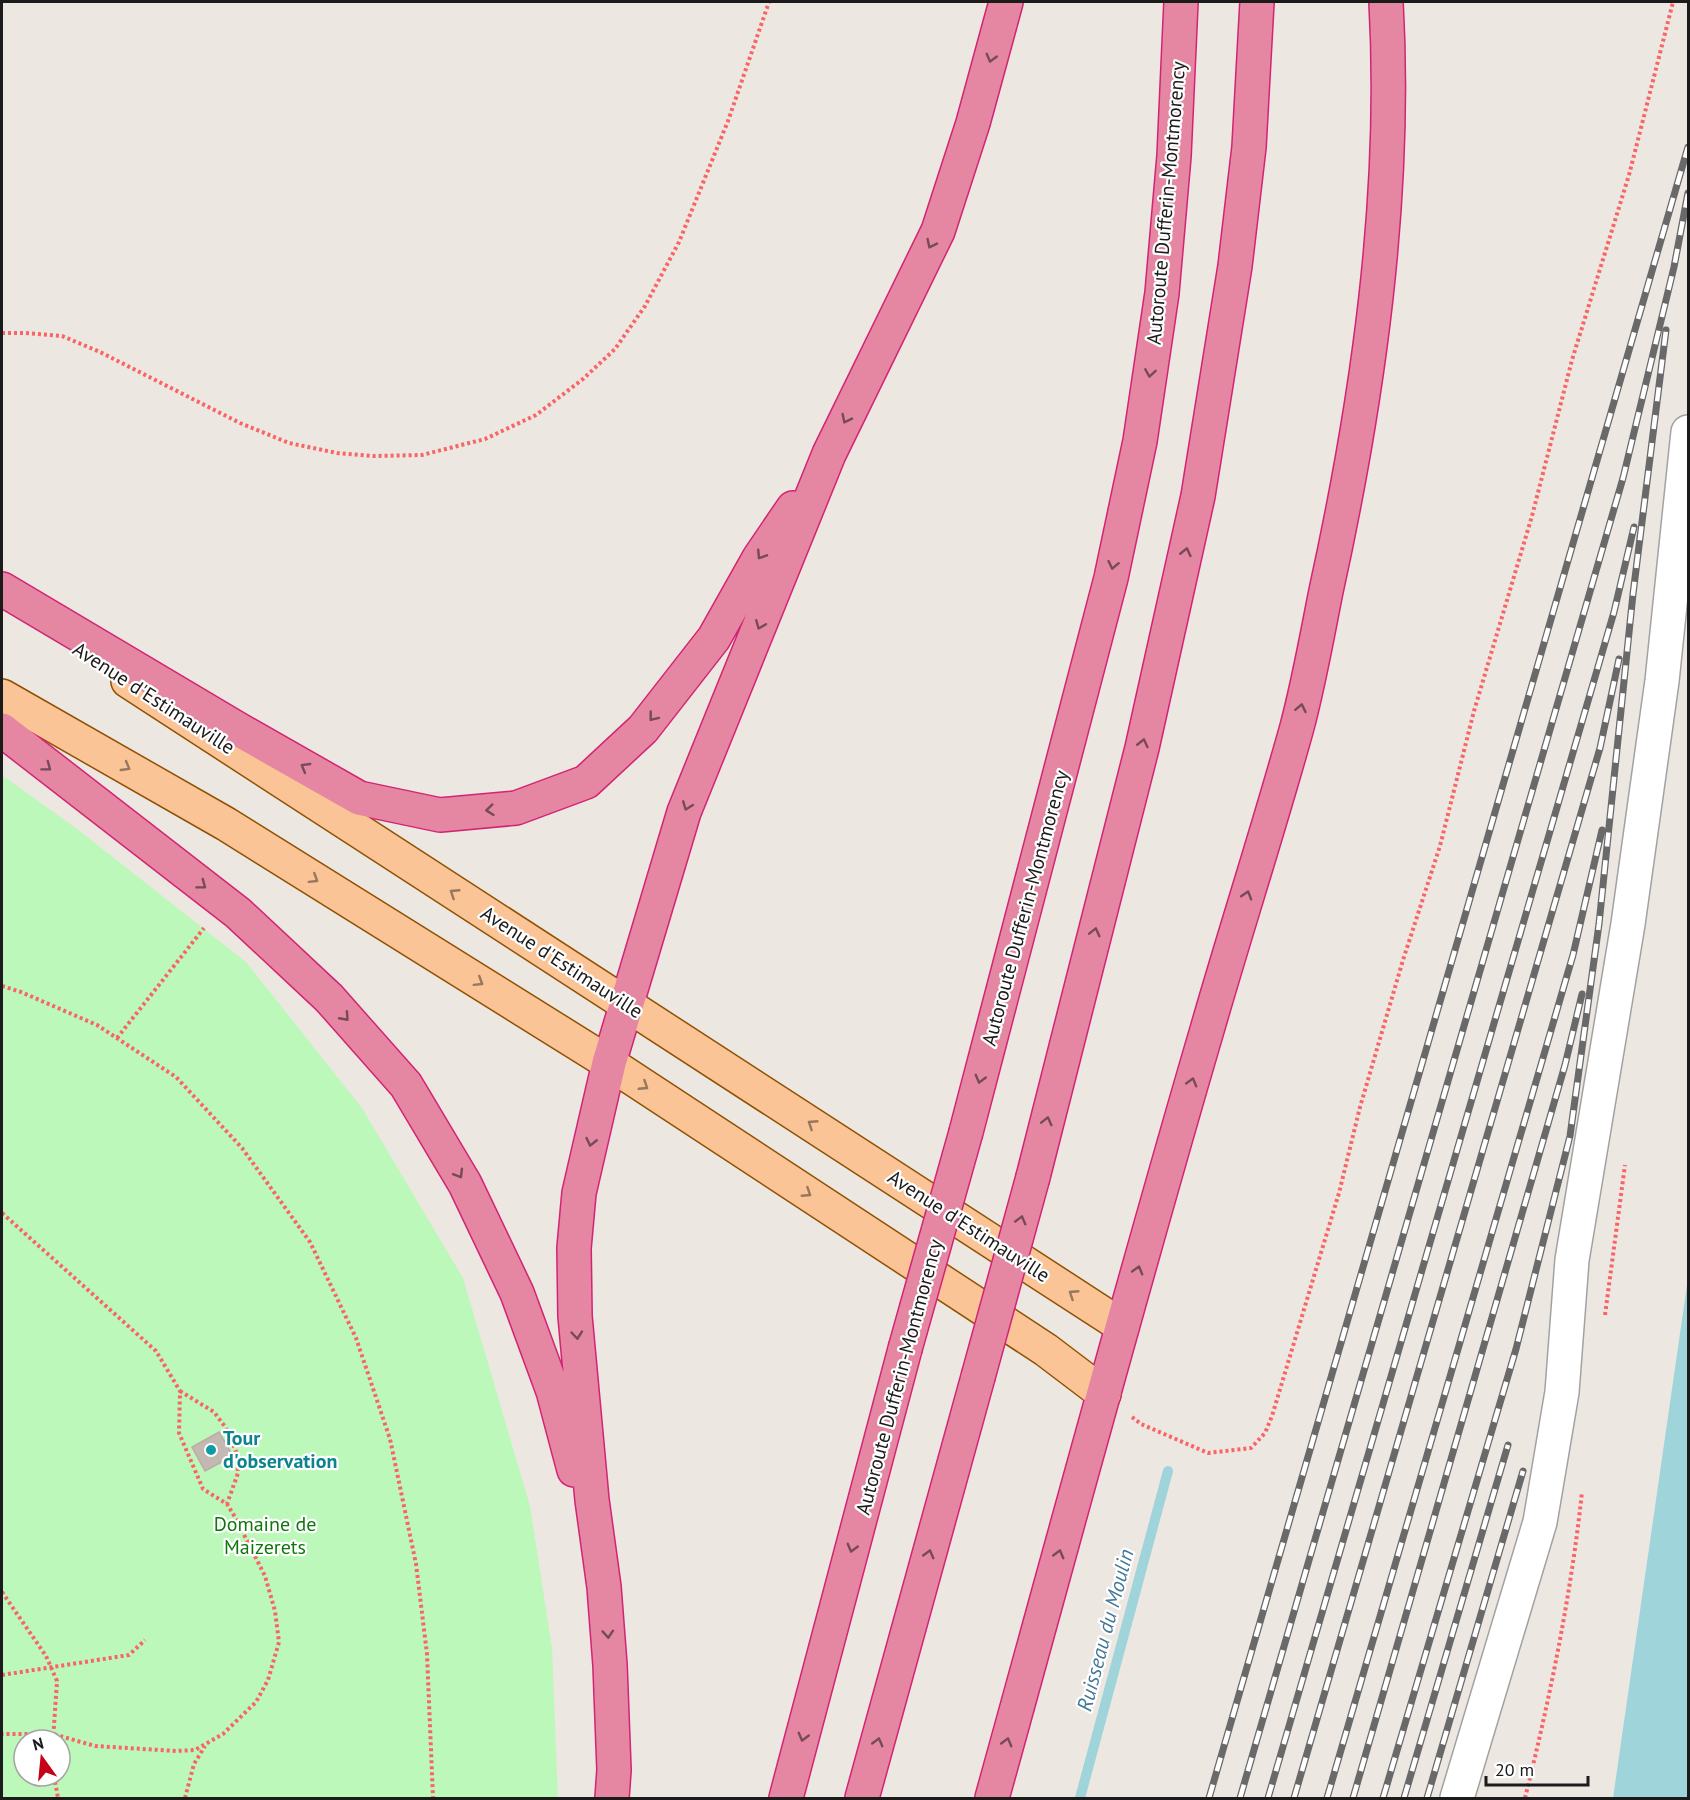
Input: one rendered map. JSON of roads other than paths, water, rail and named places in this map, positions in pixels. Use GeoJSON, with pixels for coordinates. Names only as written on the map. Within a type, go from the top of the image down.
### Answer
{"type":"FeatureCollection","features":[{"type":"Feature","properties":{"kind":"highway"},"geometry":{"type":"LineString","coordinates":[[612,1798],[614,1770],[604,1587],[592,1500],[575,1316],[574,1248],[579,1193],[609,1063],[684,812],[829,454],[938,231],[973,123],[1006,2]]}},
{"type":"Feature","properties":{"kind":"highway","name":"Autoroute Dufferin-Montmorency"},"geometry":{"type":"LineString","coordinates":[[786,1798],[905,1349],[966,1132],[1111,578],[1140,441],[1162,293],[1174,156],[1181,2]]}},
{"type":"Feature","properties":{"kind":"highway"},"geometry":{"type":"LineString","coordinates":[[862,1798],[1033,1178],[1142,748],[1198,496],[1235,267],[1249,147],[1257,2]]}},
{"type":"Feature","properties":{"kind":"highway"},"geometry":{"type":"LineString","coordinates":[[992,1798],[1122,1326],[1298,724],[1344,509],[1368,369],[1384,215],[1387,116],[1386,2]]}},
{"type":"Feature","properties":{"kind":"highway"},"geometry":{"type":"LineString","coordinates":[[2,589],[359,798],[440,815],[516,808],[586,782],[643,729],[714,638],[759,558],[829,454]]}},
{"type":"Feature","properties":{"kind":"highway"},"geometry":{"type":"LineString","coordinates":[[2,730],[238,913],[328,999],[406,1085],[465,1184],[517,1293],[553,1392],[604,1587]]}},
{"type":"Feature","properties":{"kind":"main road","name":"Avenue d'Estimauville"},"geometry":{"type":"LineString","coordinates":[[2,597],[254,764],[1122,1326]]}},
{"type":"Feature","properties":{"kind":"main road"},"geometry":{"type":"LineString","coordinates":[[2,696],[226,824],[609,1063],[1046,1350],[1104,1394]]}},
{"type":"Feature","properties":{"kind":"lane"},"geometry":{"type":"LineString","coordinates":[[1457,1798],[1540,1522],[1562,1392],[1572,1260],[1628,924],[1662,681],[1689,432]]}},
{"type":"Feature","properties":{"kind":"water"},"geometry":{"type":"Polygon","coordinates":[[[1688,1278],[1688,1798],[1613,1798],[1688,1278]]]}},
{"type":"Feature","properties":{"kind":"waterway","name":"Ruisseau du Moulin"},"geometry":{"type":"LineString","coordinates":[[1080,1798],[1168,1471]]}},
{"type":"Feature","properties":{"kind":"railway"},"geometry":{"type":"LineString","coordinates":[[1209,1798],[1688,147]]}},
{"type":"Feature","properties":{"kind":"railway"},"geometry":{"type":"LineString","coordinates":[[1240,1798],[1623,478],[1674,267],[1688,193]]}},
{"type":"Feature","properties":{"kind":"railway"},"geometry":{"type":"LineString","coordinates":[[1383,1798],[1516,1349],[1570,1136],[1599,924],[1633,594],[1666,330]]}},
{"type":"Feature","properties":{"kind":"railway"},"geometry":{"type":"LineString","coordinates":[[1268,1798],[1614,612],[1634,527]]}},
{"type":"Feature","properties":{"kind":"railway"},"geometry":{"type":"LineString","coordinates":[[1294,1798],[1600,748],[1619,659]]}},
{"type":"Feature","properties":{"kind":"railway"},"geometry":{"type":"LineString","coordinates":[[1327,1798],[1573,955],[1602,830]]}},
{"type":"Feature","properties":{"kind":"railway"},"geometry":{"type":"LineString","coordinates":[[1353,1798],[1565,1065],[1582,994]]}},
{"type":"Feature","properties":{"kind":"railway"},"geometry":{"type":"LineString","coordinates":[[1404,1798],[1508,1445]]}},
{"type":"Feature","properties":{"kind":"railway"},"geometry":{"type":"LineString","coordinates":[[1427,1798],[1523,1471]]}},
{"type":"Feature","properties":{"kind":"place","name":"Tour d'observation"},"geometry":{"type":"Point","coordinates":[211,1450]}},
{"type":"Feature","properties":{"kind":"park label","name":"Domaine de Maizerets"},"geometry":{"type":"Point","coordinates":[265,1536]}}]}
